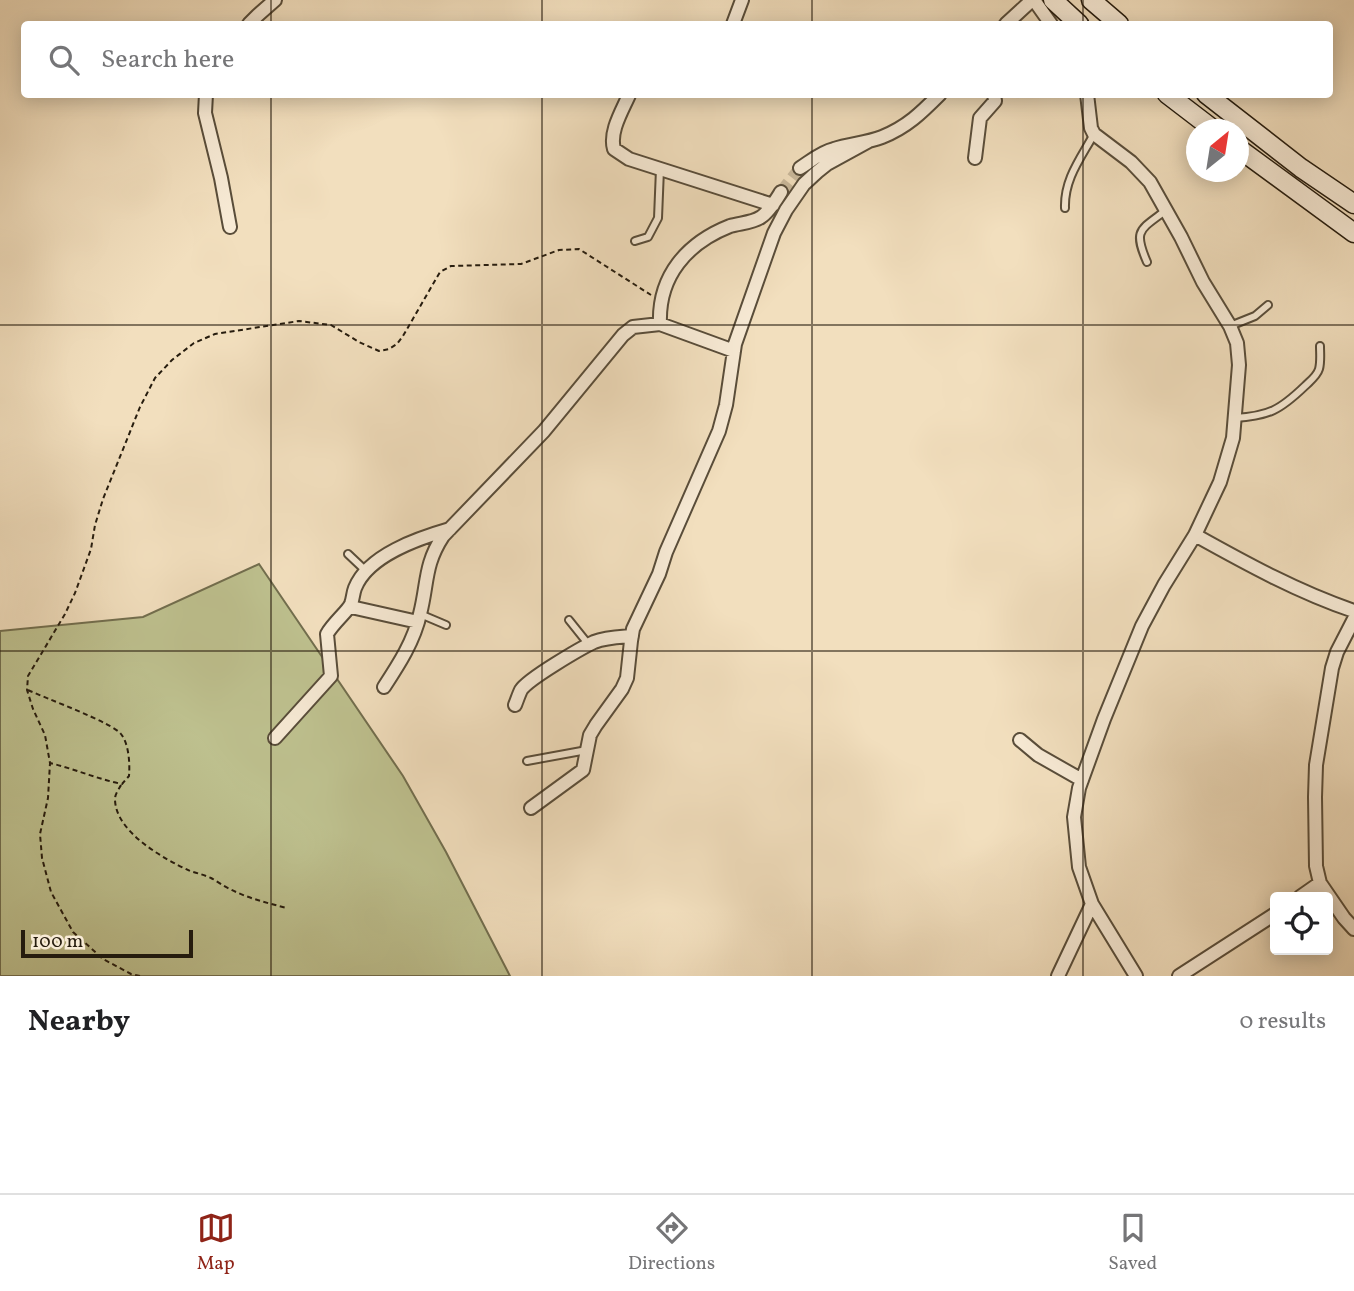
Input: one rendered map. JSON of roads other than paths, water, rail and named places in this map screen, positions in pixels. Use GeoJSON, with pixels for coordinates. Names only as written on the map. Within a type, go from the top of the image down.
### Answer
{"type":"FeatureCollection","features":[{"type":"Feature","properties":{"kind":"main road"},"geometry":{"type":"LineString","coordinates":[[1053,0],[1076,21]]}},
{"type":"Feature","properties":{"kind":"main road"},"geometry":{"type":"LineString","coordinates":[[1091,0],[1116,21]]}},
{"type":"Feature","properties":{"kind":"main road"},"geometry":{"type":"LineString","coordinates":[[1172,98],[1200,119]]}},
{"type":"Feature","properties":{"kind":"main road"},"geometry":{"type":"LineString","coordinates":[[1211,98],[1301,168],[1354,204]]}},
{"type":"Feature","properties":{"kind":"main road"},"geometry":{"type":"LineString","coordinates":[[1249,156],[1354,233]]}},
{"type":"Feature","properties":{"kind":"street"},"geometry":{"type":"LineString","coordinates":[[252,21],[275,0]]}},
{"type":"Feature","properties":{"kind":"street"},"geometry":{"type":"LineString","coordinates":[[734,21],[742,0]]}},
{"type":"Feature","properties":{"kind":"street"},"geometry":{"type":"LineString","coordinates":[[1009,21],[1033,0],[1049,21]]}},
{"type":"Feature","properties":{"kind":"street"},"geometry":{"type":"LineString","coordinates":[[206,98],[205,113],[230,227]]}},
{"type":"Feature","properties":{"kind":"street"},"geometry":{"type":"LineString","coordinates":[[628,98],[612,141],[614,149],[629,159],[773,205]]}},
{"type":"Feature","properties":{"kind":"street"},"geometry":{"type":"LineString","coordinates":[[800,168],[832,149],[879,138],[914,120],[936,98]]}},
{"type":"Feature","properties":{"kind":"street"},"geometry":{"type":"LineString","coordinates":[[975,158],[978,124],[995,98]]}},
{"type":"Feature","properties":{"kind":"street"},"geometry":{"type":"LineString","coordinates":[[1087,98],[1094,134],[1131,162],[1150,182],[1167,210],[1203,282],[1230,326],[1237,344],[1239,365],[1230,452],[1220,482],[1195,536],[1142,626],[1082,780],[1074,817],[1079,867],[1092,904],[1136,976]]}},
{"type":"Feature","properties":{"kind":"street"},"geometry":{"type":"LineString","coordinates":[[531,808],[583,770],[590,735],[627,678],[632,636],[719,431],[734,351],[774,233],[804,184],[827,164],[869,141]]}},
{"type":"Feature","properties":{"kind":"street"},"geometry":{"type":"LineString","coordinates":[[660,324],[660,301],[679,261],[690,249],[730,226],[761,217],[781,192]]}},
{"type":"Feature","properties":{"kind":"street"},"geometry":{"type":"LineString","coordinates":[[384,687],[401,661],[419,618],[434,550],[451,528],[544,431],[623,335],[633,327],[660,324],[734,351]]}},
{"type":"Feature","properties":{"kind":"street"},"geometry":{"type":"LineString","coordinates":[[275,738],[331,676],[327,634],[351,607],[355,588],[366,571],[374,563],[408,543],[451,528]]}},
{"type":"Feature","properties":{"kind":"street"},"geometry":{"type":"LineString","coordinates":[[1195,536],[1283,583],[1354,611]]}},
{"type":"Feature","properties":{"kind":"street"},"geometry":{"type":"LineString","coordinates":[[351,607],[419,618]]}},
{"type":"Feature","properties":{"kind":"street"},"geometry":{"type":"LineString","coordinates":[[1354,619],[1332,668],[1316,765],[1316,866],[1320,883],[1354,929]]}},
{"type":"Feature","properties":{"kind":"street"},"geometry":{"type":"LineString","coordinates":[[515,705],[527,683],[595,641],[632,636]]}},
{"type":"Feature","properties":{"kind":"street"},"geometry":{"type":"LineString","coordinates":[[1020,740],[1038,755],[1082,780]]}},
{"type":"Feature","properties":{"kind":"street"},"geometry":{"type":"LineString","coordinates":[[1307,892],[1320,883]]}},
{"type":"Feature","properties":{"kind":"street"},"geometry":{"type":"LineString","coordinates":[[1058,976],[1092,904]]}},
{"type":"Feature","properties":{"kind":"street"},"geometry":{"type":"LineString","coordinates":[[1179,976],[1270,917]]}},
{"type":"Feature","properties":{"kind":"lane"},"geometry":{"type":"LineString","coordinates":[[1065,208],[1064,196],[1068,180],[1094,134]]}},
{"type":"Feature","properties":{"kind":"lane"},"geometry":{"type":"LineString","coordinates":[[635,241],[648,237],[658,218],[660,169]]}},
{"type":"Feature","properties":{"kind":"lane"},"geometry":{"type":"LineString","coordinates":[[1147,262],[1139,245],[1139,236],[1141,231],[1167,210]]}},
{"type":"Feature","properties":{"kind":"lane"},"geometry":{"type":"LineString","coordinates":[[1230,326],[1250,318],[1268,305]]}},
{"type":"Feature","properties":{"kind":"lane"},"geometry":{"type":"LineString","coordinates":[[1235,418],[1270,413],[1291,400],[1318,371],[1320,346]]}},
{"type":"Feature","properties":{"kind":"lane"},"geometry":{"type":"LineString","coordinates":[[348,554],[366,571]]}},
{"type":"Feature","properties":{"kind":"lane"},"geometry":{"type":"LineString","coordinates":[[419,618],[446,625]]}},
{"type":"Feature","properties":{"kind":"lane"},"geometry":{"type":"LineString","coordinates":[[569,620],[589,645]]}},
{"type":"Feature","properties":{"kind":"lane"},"geometry":{"type":"LineString","coordinates":[[527,761],[587,750]]}},
{"type":"Feature","properties":{"kind":"tunnel"},"geometry":{"type":"LineString","coordinates":[[781,192],[800,168]]}}]}
